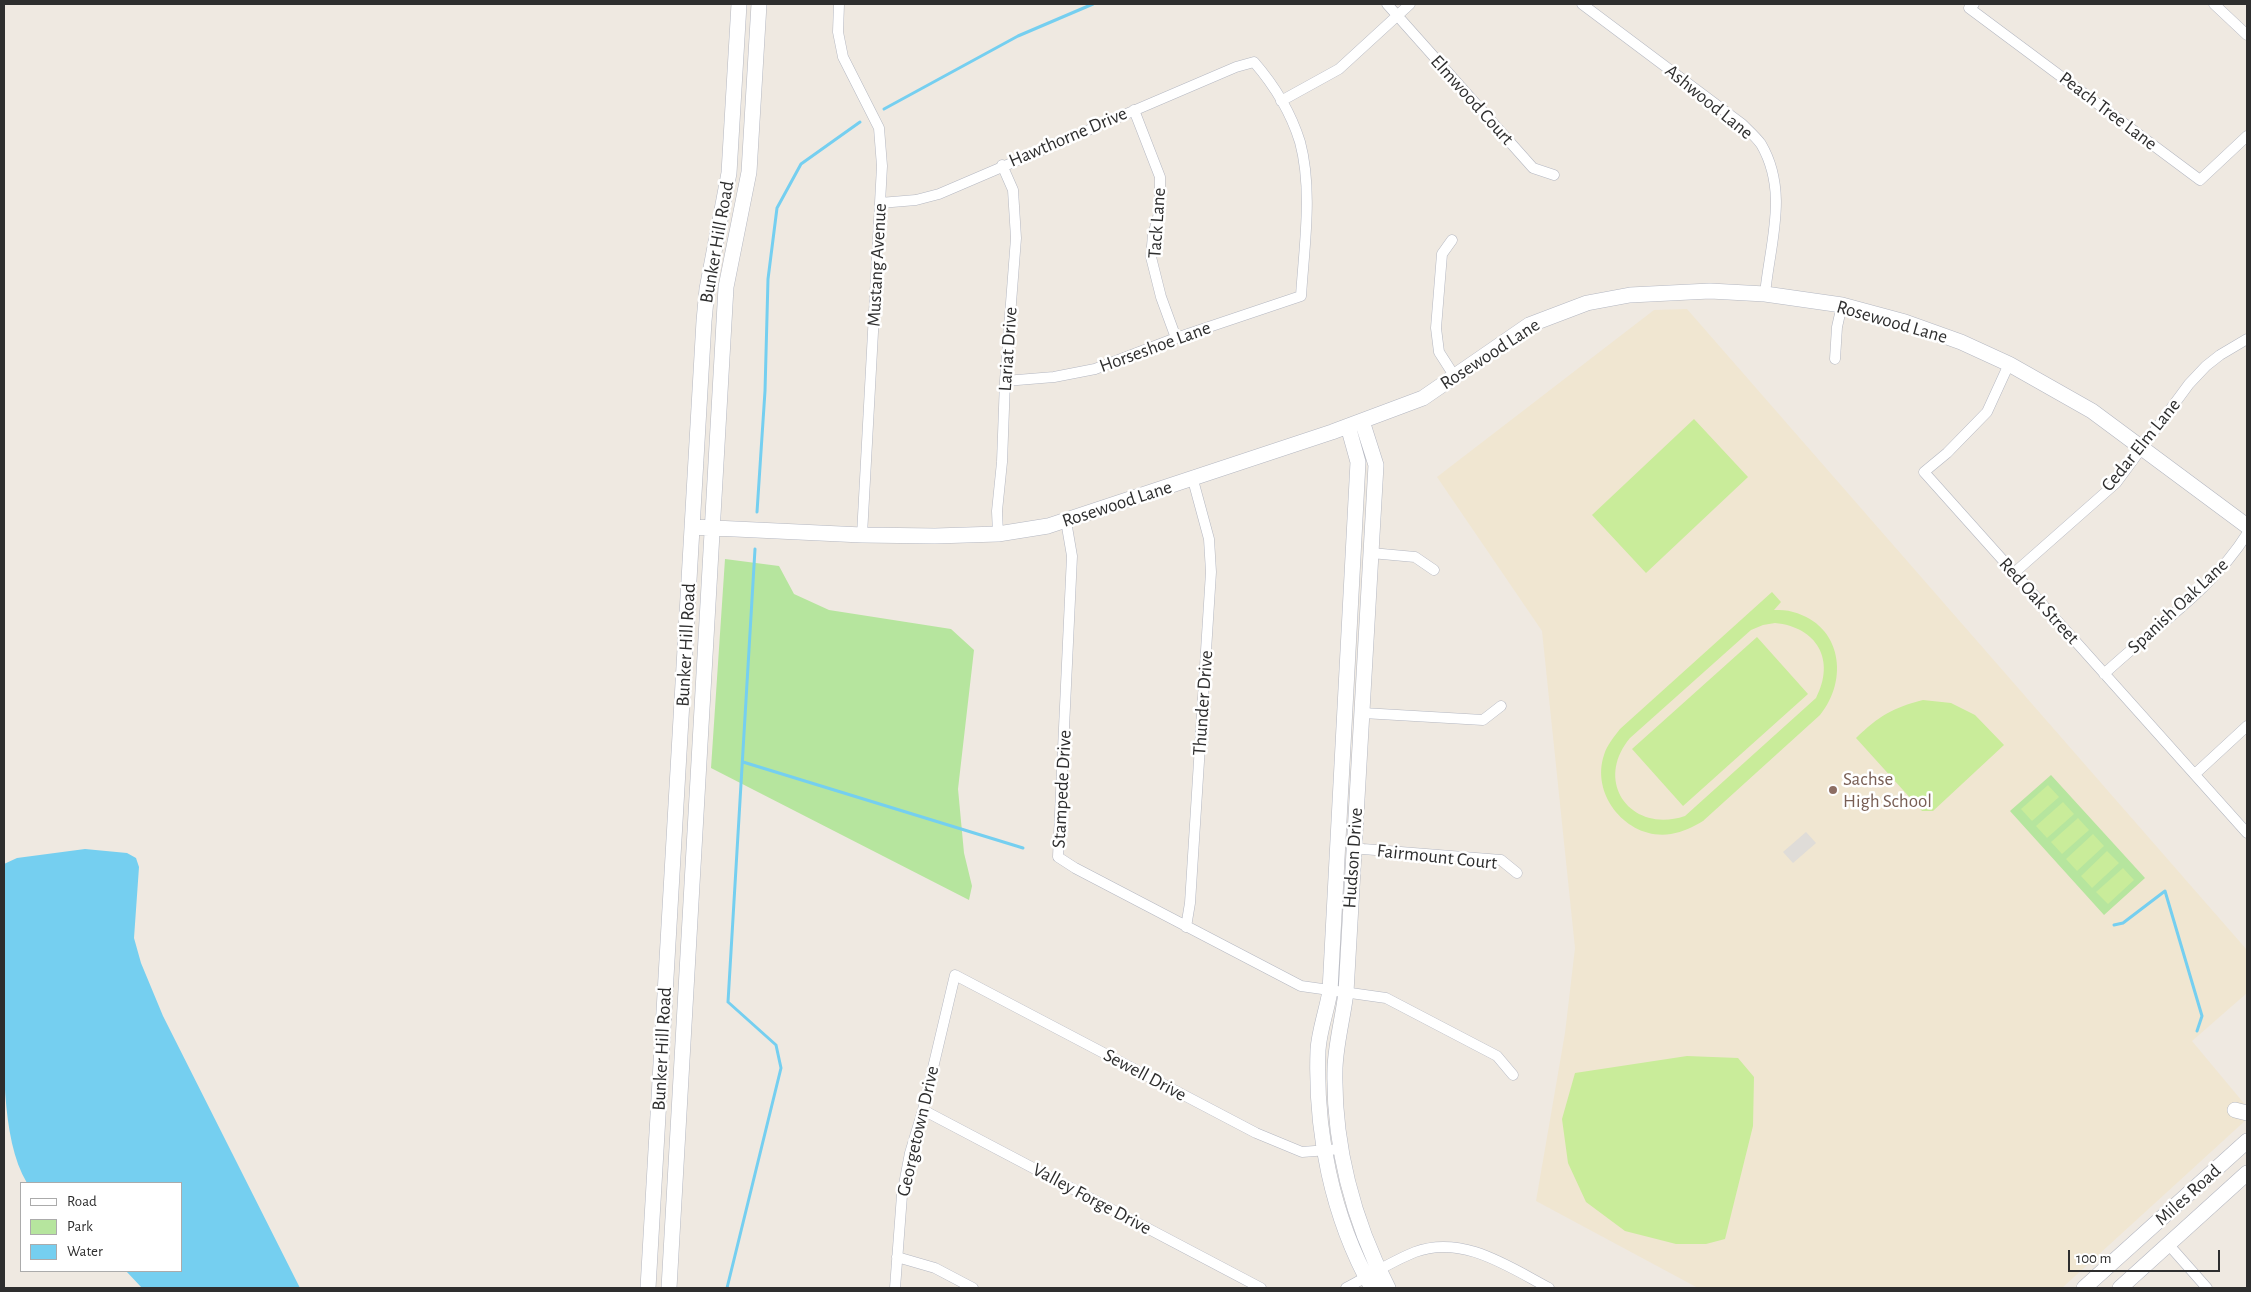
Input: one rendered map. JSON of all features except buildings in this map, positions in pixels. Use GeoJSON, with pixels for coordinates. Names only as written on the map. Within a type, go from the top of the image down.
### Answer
{"type":"FeatureCollection","features":[{"type":"Feature","properties":{"kind":"street","name":"Bunker Hill Road"},"geometry":{"type":"LineString","coordinates":[[648,1288],[706,297],[729,173],[739,4]]}},
{"type":"Feature","properties":{"kind":"street","name":"Bunker Hill Road"},"geometry":{"type":"LineString","coordinates":[[669,1288],[726,287],[749,172],[759,4]]}},
{"type":"Feature","properties":{"kind":"street","name":"Mustang Avenue"},"geometry":{"type":"LineString","coordinates":[[839,4],[838,32],[843,57],[879,128],[882,166],[862,535]]}},
{"type":"Feature","properties":{"kind":"street","name":"Elmwood Court"},"geometry":{"type":"LineString","coordinates":[[1386,4],[1534,168],[1554,175]]}},
{"type":"Feature","properties":{"kind":"street"},"geometry":{"type":"LineString","coordinates":[[1282,101],[1339,69],[1410,4]]}},
{"type":"Feature","properties":{"kind":"street","name":"Ashwood Lane"},"geometry":{"type":"LineString","coordinates":[[1582,4],[1742,124],[1760,142],[1776,181],[1777,202],[1765,294]]}},
{"type":"Feature","properties":{"kind":"street","name":"Peach Tree Lane"},"geometry":{"type":"LineString","coordinates":[[1974,4],[1969,8],[2200,180],[2247,136]]}},
{"type":"Feature","properties":{"kind":"street"},"geometry":{"type":"LineString","coordinates":[[2214,4],[2247,35]]}},
{"type":"Feature","properties":{"kind":"street","name":"Hawthorne Drive"},"geometry":{"type":"LineString","coordinates":[[880,203],[916,200],[939,194],[1002,165],[1236,67],[1254,62],[1270,81],[1282,101]]}},
{"type":"Feature","properties":{"kind":"street","name":"Horseshoe Lane"},"geometry":{"type":"LineString","coordinates":[[1005,381],[1054,377],[1096,369],[1176,338],[1302,296],[1307,193],[1300,142],[1282,101]]}},
{"type":"Feature","properties":{"kind":"street","name":"Tack Lane"},"geometry":{"type":"LineString","coordinates":[[1134,110],[1160,177],[1160,210],[1151,257],[1161,297],[1176,338]]}},
{"type":"Feature","properties":{"kind":"street","name":"Lariat Drive"},"geometry":{"type":"LineString","coordinates":[[998,534],[997,511],[1002,462],[1005,381],[1016,238],[1013,190],[1002,165]]}},
{"type":"Feature","properties":{"kind":"street"},"geometry":{"type":"LineString","coordinates":[[1452,240],[1442,254],[1436,328],[1439,352],[1455,377]]}},
{"type":"Feature","properties":{"kind":"street","name":"Rosewood Lane"},"geometry":{"type":"LineString","coordinates":[[693,527],[862,535],[935,536],[998,534],[1048,526],[1193,480],[1423,398],[1529,325],[1587,303],[1630,295],[1710,291],[1765,294],[1842,305],[1961,342],[2009,364],[2092,411],[2247,526]]}},
{"type":"Feature","properties":{"kind":"street"},"geometry":{"type":"LineString","coordinates":[[1834,359],[1837,327],[1842,305]]}},
{"type":"Feature","properties":{"kind":"street","name":"Cedar Elm Lane"},"geometry":{"type":"LineString","coordinates":[[2014,573],[2116,483],[2189,384],[2206,366],[2220,355],[2247,340]]}},
{"type":"Feature","properties":{"kind":"street","name":"Red Oak Street"},"geometry":{"type":"LineString","coordinates":[[2009,364],[1987,412],[1960,441],[1924,472],[2247,833]]}},
{"type":"Feature","properties":{"kind":"street","name":"Hudson Drive"},"geometry":{"type":"LineString","coordinates":[[1362,421],[1376,465],[1346,992],[1337,1042],[1335,1068],[1341,1149],[1365,1240],[1372,1279]]}},
{"type":"Feature","properties":{"kind":"street","name":"Hudson Drive"},"geometry":{"type":"LineString","coordinates":[[1348,426],[1358,462],[1330,991],[1318,1048],[1319,1090],[1325,1151],[1335,1201],[1344,1231],[1372,1279],[1388,1288]]}},
{"type":"Feature","properties":{"kind":"street","name":"Thunder Drive"},"geometry":{"type":"LineString","coordinates":[[1186,927],[1190,903],[1211,572],[1209,539],[1193,480]]}},
{"type":"Feature","properties":{"kind":"street","name":"Stampede Drive"},"geometry":{"type":"LineString","coordinates":[[1066,521],[1072,556],[1072,593],[1058,857],[1186,927],[1301,986],[1386,998],[1497,1056],[1513,1075]]}},
{"type":"Feature","properties":{"kind":"street","name":"Spanish Oak Lane"},"geometry":{"type":"LineString","coordinates":[[2104,674],[2209,581],[2247,534]]}},
{"type":"Feature","properties":{"kind":"street"},"geometry":{"type":"LineString","coordinates":[[1371,553],[1415,557],[1434,570]]}},
{"type":"Feature","properties":{"kind":"street"},"geometry":{"type":"LineString","coordinates":[[1363,713],[1483,720],[1501,706]]}},
{"type":"Feature","properties":{"kind":"street"},"geometry":{"type":"LineString","coordinates":[[2195,774],[2247,726]]}},
{"type":"Feature","properties":{"kind":"street","name":"Fairmount Court"},"geometry":{"type":"LineString","coordinates":[[1354,847],[1501,860],[1517,873]]}},
{"type":"Feature","properties":{"kind":"street","name":"Georgetown Drive"},"geometry":{"type":"LineString","coordinates":[[895,1288],[902,1195],[910,1153],[923,1110],[955,975]]}},
{"type":"Feature","properties":{"kind":"street","name":"Sewell Drive"},"geometry":{"type":"LineString","coordinates":[[955,975],[1256,1133],[1302,1152],[1341,1149]]}},
{"type":"Feature","properties":{"kind":"street","name":"Valley Forge Drive"},"geometry":{"type":"LineString","coordinates":[[923,1110],[1261,1288]]}},
{"type":"Feature","properties":{"kind":"street","name":"Miles Road"},"geometry":{"type":"LineString","coordinates":[[2084,1288],[2247,1141]]}},
{"type":"Feature","properties":{"kind":"street","name":"Miles Road"},"geometry":{"type":"LineString","coordinates":[[2120,1288],[2247,1172]]}},
{"type":"Feature","properties":{"kind":"street"},"geometry":{"type":"LineString","coordinates":[[2168,1244],[2208,1288]]}},
{"type":"Feature","properties":{"kind":"street"},"geometry":{"type":"LineString","coordinates":[[1346,1288],[1372,1279],[1416,1252],[1440,1248],[1466,1249],[1496,1260],[1549,1288]]}},
{"type":"Feature","properties":{"kind":"street"},"geometry":{"type":"LineString","coordinates":[[897,1257],[935,1268],[973,1288]]}},
{"type":"Feature","properties":{"kind":"shaded area","name":"Sachse High School"},"geometry":{"type":"Polygon","coordinates":[[[1687,309],[2247,950],[2247,993],[2192,1041],[2247,1107],[2247,1119],[2062,1288],[1698,1288],[1536,1201],[1565,1033],[1575,948],[1542,631],[1437,477],[1654,310],[1687,309]]]}},
{"type":"Feature","properties":{"kind":"shaded area"},"geometry":{"type":"Polygon","coordinates":[[[1806,832],[1816,843],[1793,863],[1783,852],[1806,832]]]}},
{"type":"Feature","properties":{"kind":"green space"},"geometry":{"type":"Polygon","coordinates":[[[1694,419],[1748,477],[1646,573],[1592,515],[1694,419]]]}},
{"type":"Feature","properties":{"kind":"green space"},"geometry":{"type":"Polygon","coordinates":[[[725,559],[779,566],[794,594],[829,610],[951,629],[974,650],[958,789],[964,853],[972,886],[969,900],[711,768],[725,559]]]}},
{"type":"Feature","properties":{"kind":"green space"},"geometry":{"type":"Polygon","coordinates":[[[1772,592],[1781,602],[1774,610],[1791,611],[1809,619],[1822,629],[1831,641],[1836,655],[1835,686],[1829,701],[1820,715],[1703,821],[1688,829],[1671,834],[1655,834],[1641,830],[1628,823],[1608,800],[1603,786],[1601,770],[1605,751],[1620,729],[1772,592]],[[1775,623],[1751,630],[1630,738],[1620,755],[1615,771],[1617,787],[1623,800],[1634,811],[1648,818],[1666,820],[1685,816],[1816,698],[1822,684],[1823,659],[1819,648],[1812,638],[1790,626],[1775,623]]]}},
{"type":"Feature","properties":{"kind":"green space"},"geometry":{"type":"Polygon","coordinates":[[[1757,637],[1808,694],[1683,806],[1632,749],[1757,637]]]}},
{"type":"Feature","properties":{"kind":"green space"},"geometry":{"type":"Polygon","coordinates":[[[1923,700],[1951,703],[1975,715],[2004,745],[1933,811],[1922,811],[1856,738],[1886,714],[1923,700]]]}},
{"type":"Feature","properties":{"kind":"green space"},"geometry":{"type":"Polygon","coordinates":[[[2051,775],[2145,878],[2104,915],[2010,811],[2051,775]]]}},
{"type":"Feature","properties":{"kind":"green space"},"geometry":{"type":"Polygon","coordinates":[[[2048,785],[2059,797],[2032,821],[2021,809],[2048,785]]]}},
{"type":"Feature","properties":{"kind":"green space"},"geometry":{"type":"Polygon","coordinates":[[[2063,802],[2074,814],[2047,838],[2036,826],[2063,802]]]}},
{"type":"Feature","properties":{"kind":"green space"},"geometry":{"type":"Polygon","coordinates":[[[2078,818],[2089,830],[2062,854],[2051,842],[2078,818]]]}},
{"type":"Feature","properties":{"kind":"green space"},"geometry":{"type":"Polygon","coordinates":[[[2093,834],[2104,846],[2077,871],[2066,859],[2093,834]]]}},
{"type":"Feature","properties":{"kind":"green space"},"geometry":{"type":"Polygon","coordinates":[[[2107,851],[2119,863],[2092,888],[2081,876],[2107,851]]]}},
{"type":"Feature","properties":{"kind":"green space"},"geometry":{"type":"Polygon","coordinates":[[[2123,868],[2134,880],[2108,904],[2096,892],[2123,868]]]}},
{"type":"Feature","properties":{"kind":"green space"},"geometry":{"type":"Polygon","coordinates":[[[1687,1056],[1738,1058],[1754,1077],[1753,1126],[1725,1239],[1706,1244],[1676,1244],[1625,1231],[1586,1202],[1568,1163],[1562,1119],[1575,1073],[1687,1056]]]}},
{"type":"Feature","properties":{"kind":"water"},"geometry":{"type":"Polygon","coordinates":[[[85,849],[127,853],[136,858],[139,867],[134,938],[141,963],[163,1016],[300,1288],[142,1288],[127,1272],[182,1272],[182,1182],[27,1182],[18,1164],[12,1143],[5,1095],[4,1070],[4,864],[17,858],[85,849]]]}},
{"type":"Feature","properties":{"kind":"waterway"},"geometry":{"type":"LineString","coordinates":[[884,109],[1018,36],[1093,4]]}},
{"type":"Feature","properties":{"kind":"waterway"},"geometry":{"type":"LineString","coordinates":[[757,512],[765,391],[768,279],[777,208],[801,164],[860,122]]}},
{"type":"Feature","properties":{"kind":"waterway"},"geometry":{"type":"LineString","coordinates":[[727,1288],[781,1068],[776,1045],[728,1002],[755,549]]}},
{"type":"Feature","properties":{"kind":"waterway"},"geometry":{"type":"LineString","coordinates":[[743,762],[1023,848]]}},
{"type":"Feature","properties":{"kind":"waterway"},"geometry":{"type":"LineString","coordinates":[[2114,925],[2123,923],[2165,891],[2202,1016],[2197,1031]]}},
{"type":"Feature","properties":{"kind":"place","name":"Sachse High School"},"geometry":{"type":"Point","coordinates":[1833,790]}}]}
